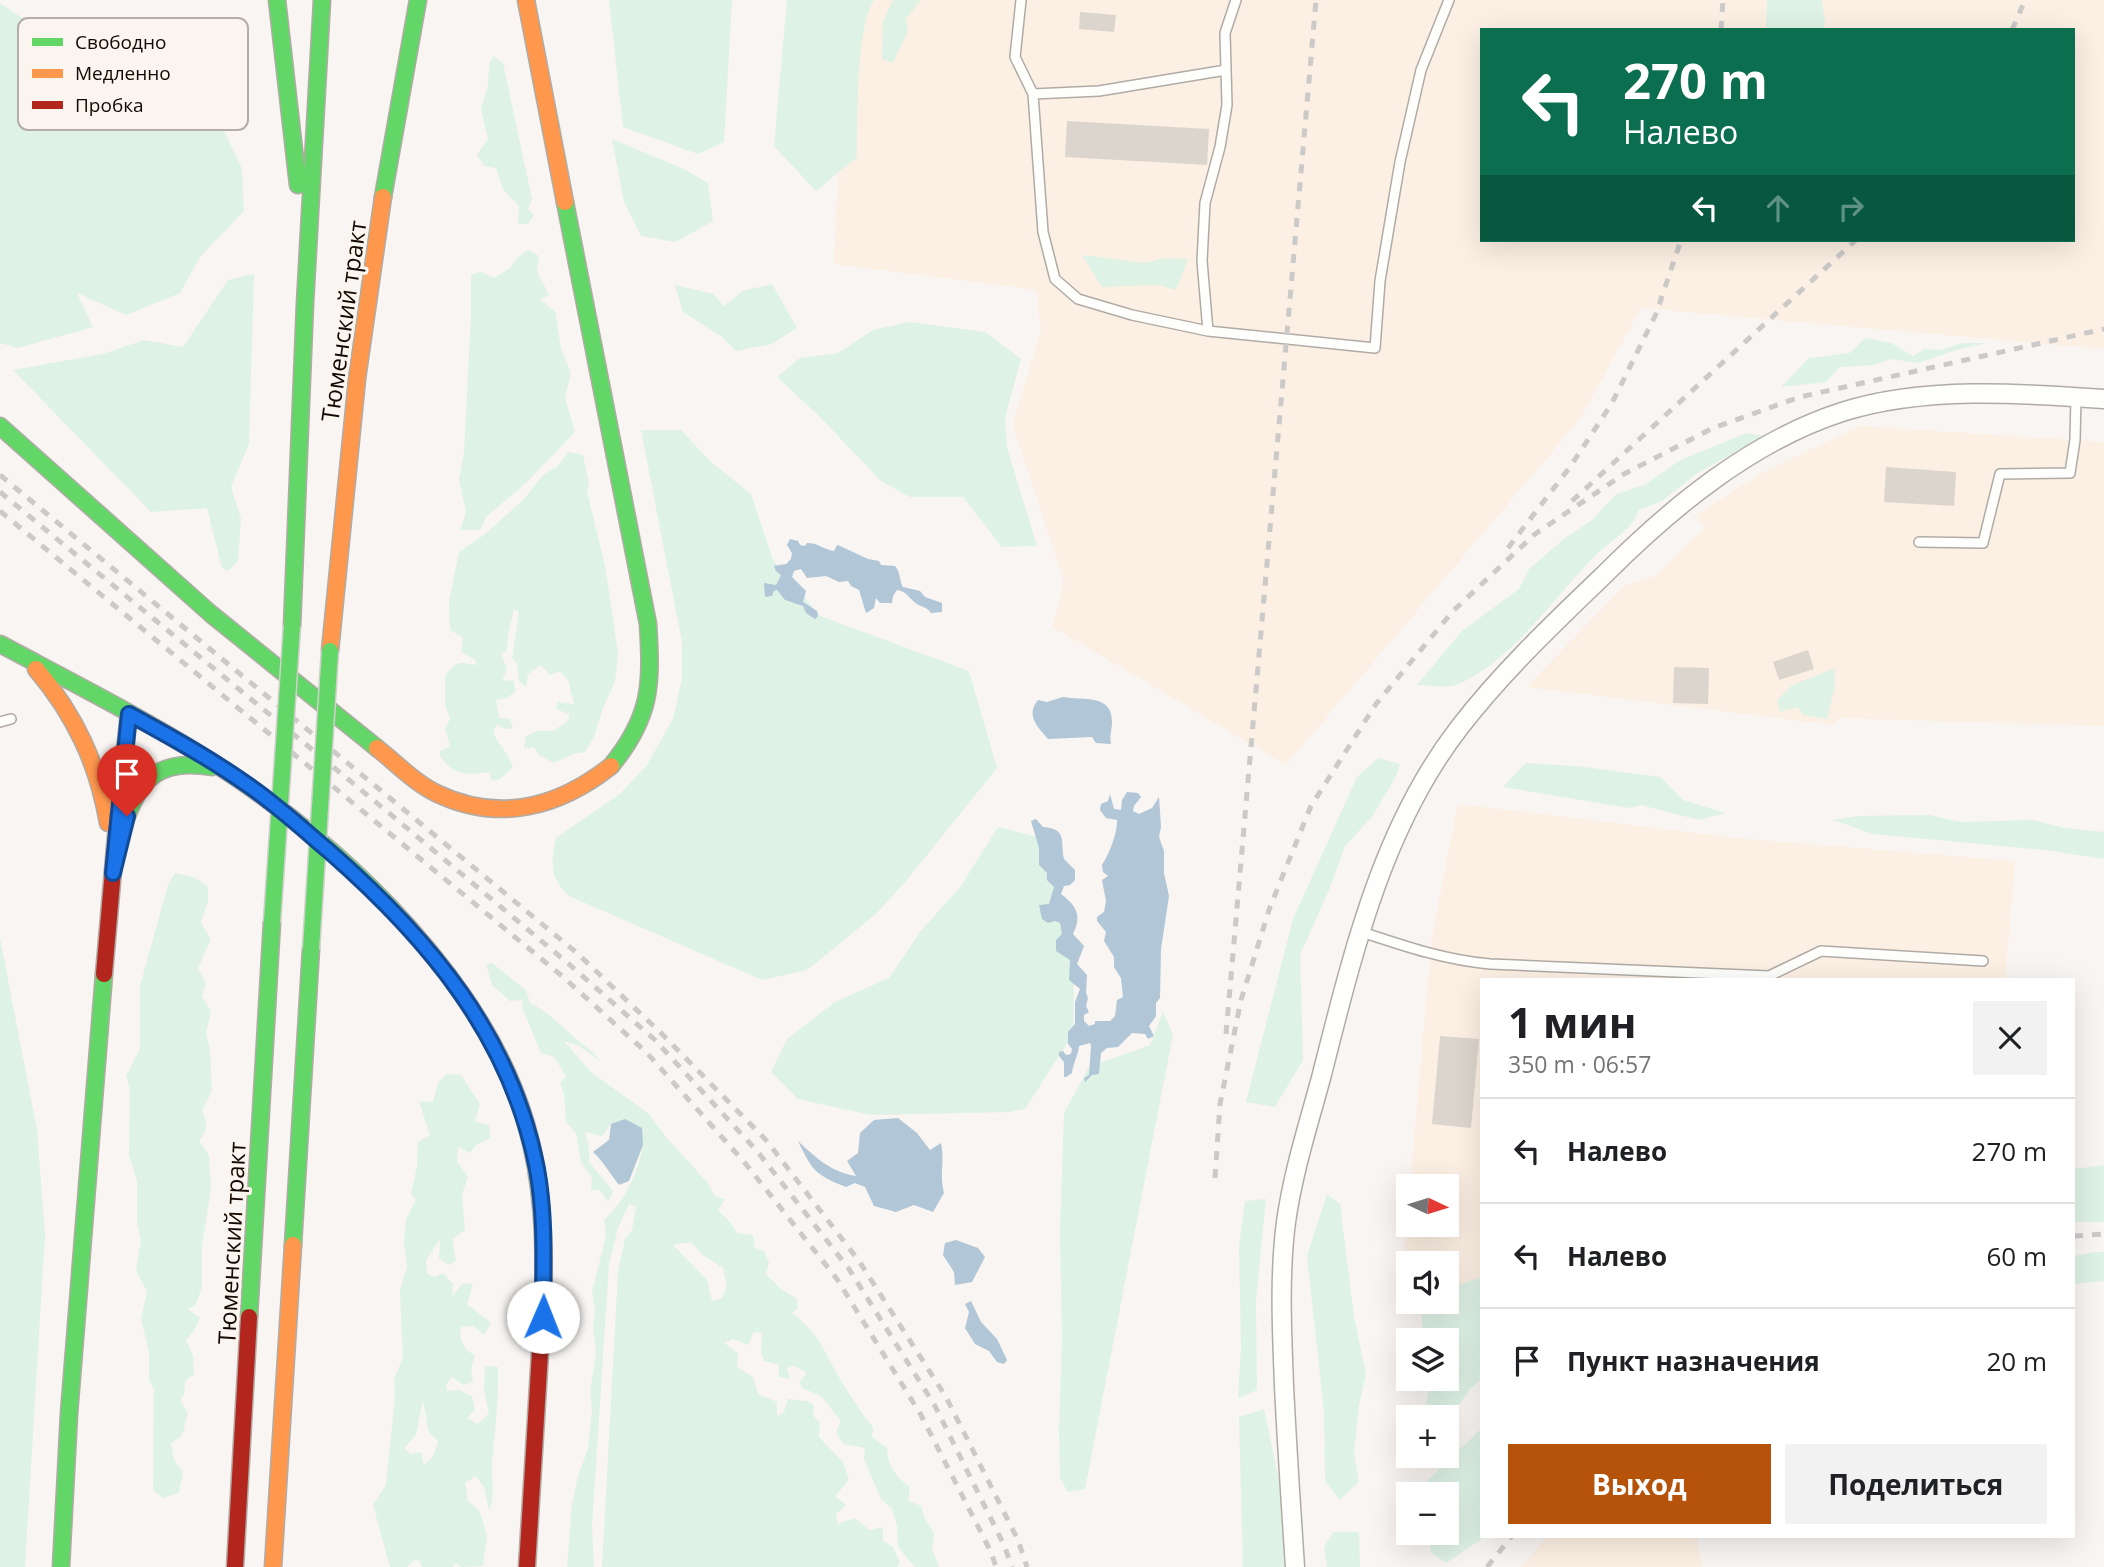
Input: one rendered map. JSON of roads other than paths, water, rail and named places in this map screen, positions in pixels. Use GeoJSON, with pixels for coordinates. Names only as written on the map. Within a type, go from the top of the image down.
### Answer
{"type":"FeatureCollection","features":[{"type":"Feature","properties":{"kind":"main road"},"geometry":{"type":"LineString","coordinates":[[277,0],[296,164],[305,303]]}},
{"type":"Feature","properties":{"kind":"main road","name":"Тюменский тракт"},"geometry":{"type":"LineString","coordinates":[[235,1567],[292,626],[305,303],[322,0]]}},
{"type":"Feature","properties":{"kind":"main road"},"geometry":{"type":"LineString","coordinates":[[0,426],[211,614],[416,779],[439,794],[474,805],[521,808],[546,804],[573,794],[597,779],[616,762],[631,743],[643,715],[650,685],[648,624],[526,0]]}},
{"type":"Feature","properties":{"kind":"main road","name":"Тюменский тракт"},"geometry":{"type":"LineString","coordinates":[[273,1567],[330,651],[356,379],[374,251],[418,2]]}},
{"type":"Feature","properties":{"kind":"main road"},"geometry":{"type":"LineString","coordinates":[[0,644],[227,771],[283,811],[381,897],[413,932],[446,970],[494,1044],[513,1088],[537,1169],[542,1212],[543,1317],[527,1567]]}},
{"type":"Feature","properties":{"kind":"main road"},"geometry":{"type":"LineString","coordinates":[[26,658],[69,710],[96,764],[108,820],[113,873]]}},
{"type":"Feature","properties":{"kind":"main road"},"geometry":{"type":"LineString","coordinates":[[61,1567],[69,1414],[113,873],[129,714]]}},
{"type":"Feature","properties":{"kind":"main road"},"geometry":{"type":"LineString","coordinates":[[113,873],[127,816],[139,790],[156,772],[174,764],[195,763],[227,771]]}},
{"type":"Feature","properties":{"kind":"street"},"geometry":{"type":"LineString","coordinates":[[1295,1567],[1281,1271],[1293,1176],[1381,869],[1406,814],[1457,730],[1536,641],[1633,546],[1710,484],[1767,446],[1812,422],[1883,401],[1987,394],[2104,399]]}},
{"type":"Feature","properties":{"kind":"lane"},"geometry":{"type":"LineString","coordinates":[[1021,0],[1015,57],[1033,94],[1043,232],[1055,279],[1078,299],[1132,315],[1208,331],[1375,348],[1380,281],[1400,162],[1421,70],[1449,0]]}},
{"type":"Feature","properties":{"kind":"lane"},"geometry":{"type":"LineString","coordinates":[[1208,331],[1202,261],[1205,203],[1220,147],[1227,105],[1225,33],[1236,0]]}},
{"type":"Feature","properties":{"kind":"lane"},"geometry":{"type":"LineString","coordinates":[[1033,94],[1099,91],[1226,70]]}},
{"type":"Feature","properties":{"kind":"lane"},"geometry":{"type":"LineString","coordinates":[[1919,542],[1983,543],[2000,474],[2070,473],[2075,440],[2076,397]]}},
{"type":"Feature","properties":{"kind":"lane"},"geometry":{"type":"LineString","coordinates":[[0,722],[11,719]]}},
{"type":"Feature","properties":{"kind":"lane"},"geometry":{"type":"LineString","coordinates":[[1362,932],[1462,961],[1517,965],[1769,976],[1821,951],[1983,961]]}},
{"type":"Feature","properties":{"kind":"water"},"geometry":{"type":"Polygon","coordinates":[[[790,539],[798,541],[800,545],[811,543],[834,551],[837,545],[879,561],[881,565],[895,566],[903,587],[920,591],[925,597],[942,603],[942,612],[931,613],[897,590],[892,603],[880,603],[876,598],[874,608],[866,613],[859,590],[848,581],[839,582],[826,576],[807,578],[801,569],[794,571],[792,577],[806,591],[803,602],[817,611],[818,616],[815,619],[806,613],[803,606],[785,600],[777,590],[772,596],[765,597],[764,583],[776,585],[781,575],[774,566],[786,564],[791,559],[792,553],[787,545],[790,539]]]}},
{"type":"Feature","properties":{"kind":"water"},"geometry":{"type":"Polygon","coordinates":[[[1063,697],[1095,700],[1107,706],[1112,722],[1111,744],[1096,743],[1092,737],[1048,739],[1034,721],[1034,706],[1038,700],[1047,702],[1063,697]]]}},
{"type":"Feature","properties":{"kind":"water"},"geometry":{"type":"Polygon","coordinates":[[[1127,792],[1138,793],[1141,797],[1133,811],[1139,814],[1152,808],[1159,797],[1159,837],[1164,851],[1164,873],[1169,896],[1161,949],[1160,998],[1156,1003],[1156,1016],[1149,1026],[1154,1036],[1148,1039],[1145,1034],[1132,1033],[1118,1047],[1107,1048],[1101,1053],[1099,1074],[1092,1075],[1085,1082],[1084,1078],[1089,1075],[1090,1043],[1079,1046],[1072,1073],[1066,1077],[1064,1062],[1059,1056],[1059,1052],[1063,1051],[1066,1055],[1071,1054],[1068,1032],[1075,1024],[1075,1002],[1080,989],[1069,980],[1070,960],[1056,951],[1056,940],[1062,934],[1060,923],[1048,923],[1042,919],[1039,905],[1049,904],[1054,887],[1047,880],[1047,873],[1039,865],[1039,848],[1031,821],[1036,819],[1043,827],[1060,833],[1064,859],[1075,870],[1075,880],[1064,886],[1061,894],[1074,907],[1077,922],[1073,934],[1084,946],[1077,964],[1087,975],[1086,1006],[1089,1012],[1084,1015],[1084,1021],[1089,1026],[1095,1024],[1095,1021],[1110,1021],[1115,1016],[1117,1000],[1123,997],[1121,978],[1114,967],[1114,957],[1104,941],[1106,932],[1097,917],[1104,912],[1106,901],[1102,880],[1108,876],[1103,872],[1102,865],[1112,843],[1117,820],[1106,818],[1100,810],[1101,804],[1108,801],[1110,794],[1114,809],[1121,810],[1122,800],[1127,792]]]}},
{"type":"Feature","properties":{"kind":"water"},"geometry":{"type":"Polygon","coordinates":[[[898,1118],[917,1133],[930,1150],[941,1143],[944,1193],[933,1212],[914,1205],[896,1212],[874,1206],[865,1187],[855,1183],[846,1187],[821,1175],[807,1159],[798,1141],[831,1168],[856,1176],[847,1161],[858,1153],[860,1133],[874,1120],[898,1118]]]}},
{"type":"Feature","properties":{"kind":"water"},"geometry":{"type":"Polygon","coordinates":[[[625,1119],[642,1128],[643,1145],[629,1181],[619,1185],[593,1152],[609,1140],[611,1124],[625,1119]]]}},
{"type":"Feature","properties":{"kind":"water"},"geometry":{"type":"Polygon","coordinates":[[[956,1240],[978,1248],[985,1257],[972,1282],[955,1285],[954,1272],[943,1255],[945,1243],[956,1240]]]}},
{"type":"Feature","properties":{"kind":"water"},"geometry":{"type":"Polygon","coordinates":[[[971,1301],[981,1322],[997,1339],[1007,1360],[1004,1364],[997,1362],[989,1351],[975,1344],[965,1328],[969,1312],[965,1304],[971,1301]]]}},
{"type":"Feature","properties":{"kind":"railway"},"geometry":{"type":"LineString","coordinates":[[1226,1034],[1316,0]]}},
{"type":"Feature","properties":{"kind":"railway"},"geometry":{"type":"LineString","coordinates":[[1721,28],[1723,0]]}},
{"type":"Feature","properties":{"kind":"railway"},"geometry":{"type":"LineString","coordinates":[[2013,28],[2025,0]]}},
{"type":"Feature","properties":{"kind":"railway"},"geometry":{"type":"LineString","coordinates":[[1508,548],[1570,467],[1612,403],[1656,314],[1680,242]]}},
{"type":"Feature","properties":{"kind":"railway"},"geometry":{"type":"LineString","coordinates":[[1572,501],[1854,242]]}},
{"type":"Feature","properties":{"kind":"railway"},"geometry":{"type":"LineString","coordinates":[[1215,1178],[1220,1104],[1241,1000],[1270,907],[1311,806],[1376,704],[1453,611],[1535,534],[1624,474],[1713,428],[1800,397],[2104,329]]}},
{"type":"Feature","properties":{"kind":"railway"},"geometry":{"type":"LineString","coordinates":[[0,475],[577,953],[663,1035],[766,1140],[859,1261],[946,1397],[1018,1540],[1027,1567]]}},
{"type":"Feature","properties":{"kind":"railway"},"geometry":{"type":"LineString","coordinates":[[0,492],[389,813],[655,1040],[757,1151],[849,1269],[935,1406],[1004,1545],[1012,1567]]}},
{"type":"Feature","properties":{"kind":"railway"},"geometry":{"type":"LineString","coordinates":[[0,511],[562,976],[647,1053],[745,1163],[837,1279],[921,1415],[991,1552],[996,1567]]}},
{"type":"Feature","properties":{"kind":"railway"},"geometry":{"type":"LineString","coordinates":[[2075,1236],[2104,1234]]}},
{"type":"Feature","properties":{"kind":"railway"},"geometry":{"type":"LineString","coordinates":[[1487,1567],[1510,1538]]}}]}
